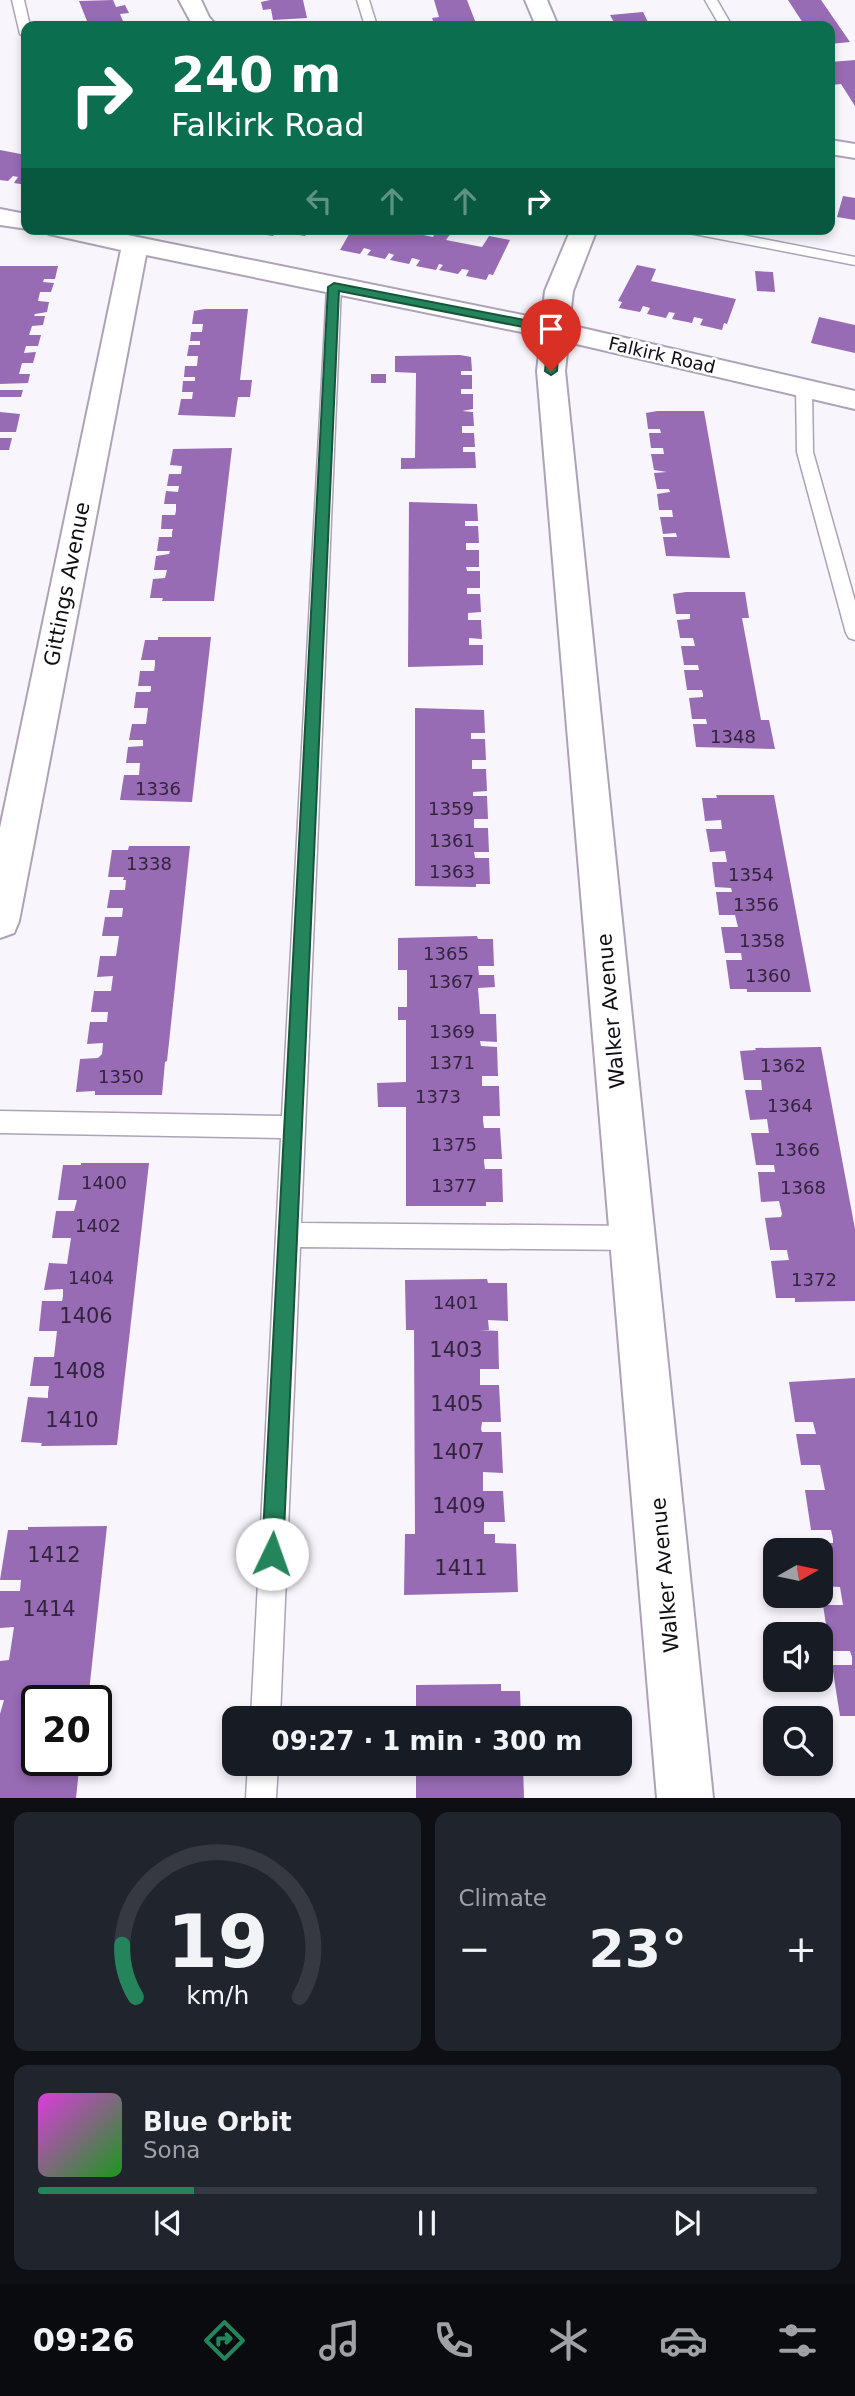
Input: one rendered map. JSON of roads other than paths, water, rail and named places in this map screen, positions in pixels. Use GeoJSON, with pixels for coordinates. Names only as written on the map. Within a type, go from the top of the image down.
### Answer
{"type":"FeatureCollection","features":[{"type":"Feature","properties":{"kind":"street"},"geometry":{"type":"LineString","coordinates":[[190,0],[200,21]]}},
{"type":"Feature","properties":{"kind":"street"},"geometry":{"type":"LineString","coordinates":[[537,0],[546,21]]}},
{"type":"Feature","properties":{"kind":"street"},"geometry":{"type":"LineString","coordinates":[[835,148],[855,151]]}},
{"type":"Feature","properties":{"kind":"street"},"geometry":{"type":"LineString","coordinates":[[0,216],[21,221]]}},
{"type":"Feature","properties":{"kind":"street","name":"Falkirk Road"},"geometry":{"type":"LineString","coordinates":[[85,235],[555,330],[855,400]]}},
{"type":"Feature","properties":{"kind":"street","name":"Walker Avenue"},"geometry":{"type":"LineString","coordinates":[[582,235],[559,291],[551,371],[685,1797]]}},
{"type":"Feature","properties":{"kind":"street","name":"Gittings Avenue"},"geometry":{"type":"LineString","coordinates":[[0,921],[135,246]]}},
{"type":"Feature","properties":{"kind":"lane"},"geometry":{"type":"LineString","coordinates":[[18,0],[23,21]]}},
{"type":"Feature","properties":{"kind":"lane"},"geometry":{"type":"LineString","coordinates":[[363,0],[369,21]]}},
{"type":"Feature","properties":{"kind":"lane"},"geometry":{"type":"LineString","coordinates":[[711,0],[723,21]]}},
{"type":"Feature","properties":{"kind":"lane"},"geometry":{"type":"LineString","coordinates":[[720,235],[855,261]]}},
{"type":"Feature","properties":{"kind":"lane"},"geometry":{"type":"LineString","coordinates":[[266,1706],[334,287]]}},
{"type":"Feature","properties":{"kind":"lane"},"geometry":{"type":"LineString","coordinates":[[804,388],[805,452],[847,575],[855,633]]}},
{"type":"Feature","properties":{"kind":"lane"},"geometry":{"type":"LineString","coordinates":[[0,1122],[293,1127]]}},
{"type":"Feature","properties":{"kind":"lane"},"geometry":{"type":"LineString","coordinates":[[288,1235],[633,1238]]}},
{"type":"Feature","properties":{"kind":"lane"},"geometry":{"type":"LineString","coordinates":[[261,1797],[262,1776]]}}]}
